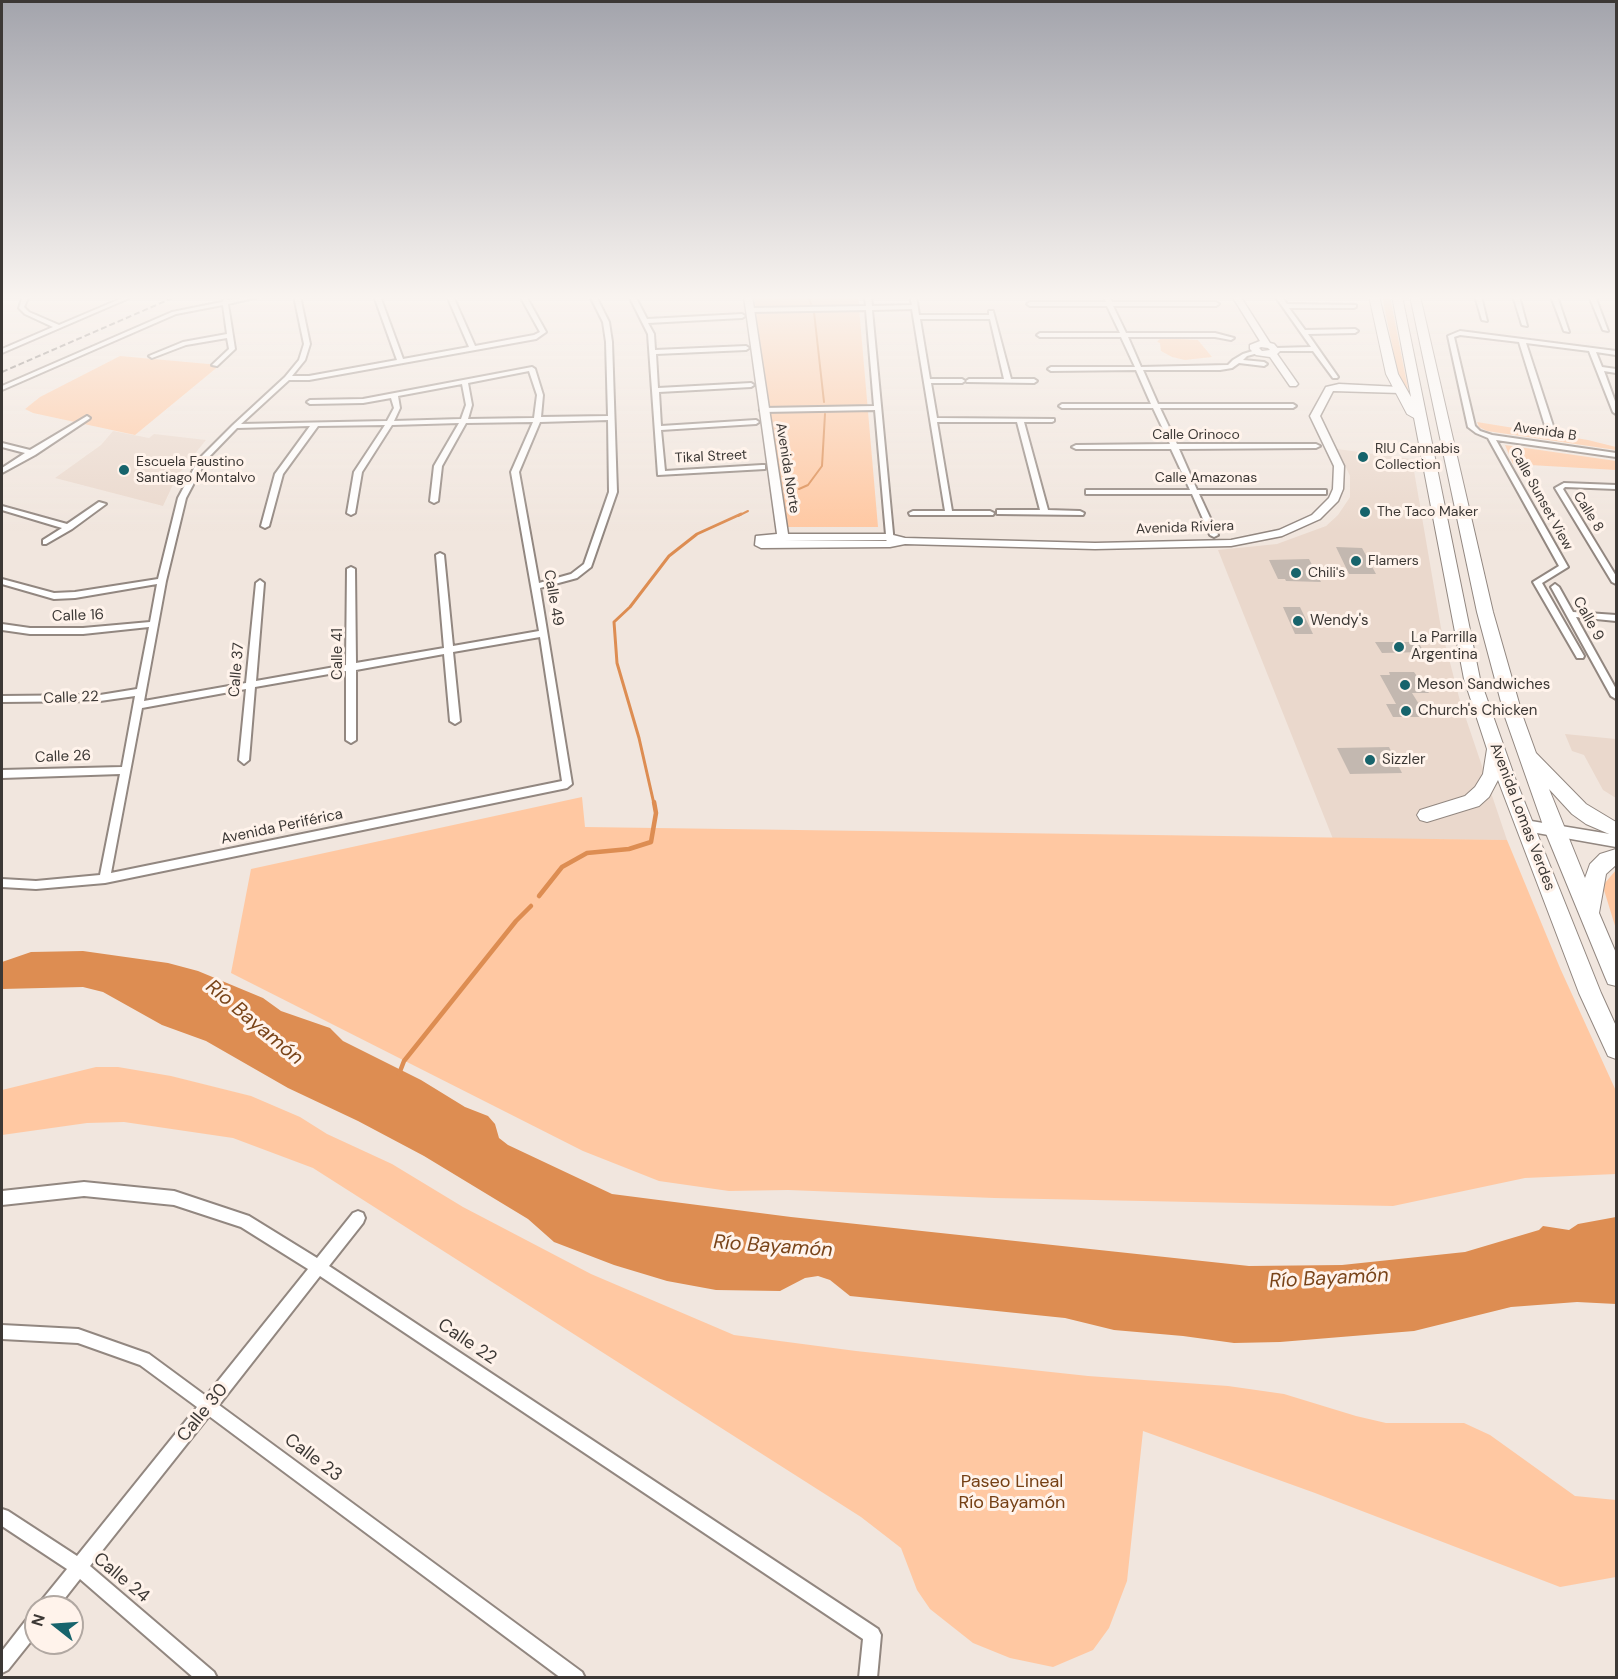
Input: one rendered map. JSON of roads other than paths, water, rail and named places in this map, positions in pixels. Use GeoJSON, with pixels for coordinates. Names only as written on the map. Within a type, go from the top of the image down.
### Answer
{"type":"FeatureCollection","features":[{"type":"Feature","properties":{"kind":"highway"},"geometry":{"type":"LineString","coordinates":[[1392,374],[1424,436]]}},
{"type":"Feature","properties":{"kind":"highway","name":"Avenida Lomas Verdes"},"geometry":{"type":"LineString","coordinates":[[1412,374],[1467,657],[1496,749],[1525,826],[1590,993],[1617,1049]]}},
{"type":"Feature","properties":{"kind":"highway","name":"Avenida Lomas Verdes"},"geometry":{"type":"LineString","coordinates":[[1432,374],[1485,612],[1514,717],[1555,831],[1617,977]]}},
{"type":"Feature","properties":{"kind":"highway"},"geometry":{"type":"LineString","coordinates":[[1427,814],[1455,808],[1472,801],[1482,792],[1492,774],[1496,749]]}},
{"type":"Feature","properties":{"kind":"highway"},"geometry":{"type":"LineString","coordinates":[[1528,755],[1579,808],[1593,819],[1617,830]]}},
{"type":"Feature","properties":{"kind":"highway"},"geometry":{"type":"LineString","coordinates":[[1590,914],[1592,889],[1598,870],[1607,860],[1617,857]]}},
{"type":"Feature","properties":{"kind":"street"},"geometry":{"type":"LineString","coordinates":[[2,388],[33,374]]}},
{"type":"Feature","properties":{"kind":"street"},"geometry":{"type":"LineString","coordinates":[[105,879],[162,581],[182,498],[202,459],[290,374]]}},
{"type":"Feature","properties":{"kind":"street"},"geometry":{"type":"LineString","coordinates":[[287,378],[309,378],[329,374]]}},
{"type":"Feature","properties":{"kind":"street","name":"Calle 49"},"geometry":{"type":"LineString","coordinates":[[465,382],[504,374]]}},
{"type":"Feature","properties":{"kind":"street","name":"Calle 49"},"geometry":{"type":"LineString","coordinates":[[534,374],[540,395],[537,421],[515,472],[544,633],[567,784]]}},
{"type":"Feature","properties":{"kind":"street"},"geometry":{"type":"LineString","coordinates":[[536,586],[574,576],[588,565],[612,492],[608,374]]}},
{"type":"Feature","properties":{"kind":"street"},"geometry":{"type":"LineString","coordinates":[[654,374],[658,428],[756,422]]}},
{"type":"Feature","properties":{"kind":"street","name":"Avenida Norte"},"geometry":{"type":"LineString","coordinates":[[757,374],[783,538]]}},
{"type":"Feature","properties":{"kind":"street"},"geometry":{"type":"LineString","coordinates":[[876,374],[890,540]]}},
{"type":"Feature","properties":{"kind":"street"},"geometry":{"type":"LineString","coordinates":[[926,374],[950,513]]}},
{"type":"Feature","properties":{"kind":"street"},"geometry":{"type":"LineString","coordinates":[[1006,374],[1008,381]]}},
{"type":"Feature","properties":{"kind":"street"},"geometry":{"type":"LineString","coordinates":[[1141,374],[1214,535]]}},
{"type":"Feature","properties":{"kind":"street"},"geometry":{"type":"LineString","coordinates":[[1288,374],[1293,384]]}},
{"type":"Feature","properties":{"kind":"street","name":"Avenida B"},"geometry":{"type":"LineString","coordinates":[[1460,374],[1472,427],[1491,436],[1617,455]]}},
{"type":"Feature","properties":{"kind":"street"},"geometry":{"type":"LineString","coordinates":[[1533,374],[1551,432]]}},
{"type":"Feature","properties":{"kind":"street"},"geometry":{"type":"LineString","coordinates":[[1602,374],[1617,412]]}},
{"type":"Feature","properties":{"kind":"street"},"geometry":{"type":"LineString","coordinates":[[927,381],[1034,381]]}},
{"type":"Feature","properties":{"kind":"street"},"geometry":{"type":"LineString","coordinates":[[310,402],[363,401],[465,382],[469,405],[463,423],[438,466],[434,501]]}},
{"type":"Feature","properties":{"kind":"street"},"geometry":{"type":"LineString","coordinates":[[655,390],[751,385]]}},
{"type":"Feature","properties":{"kind":"street","name":"Avenida Riviera"},"geometry":{"type":"LineString","coordinates":[[890,540],[760,541],[783,538],[890,540],[1095,546],[1231,543],[1282,533],[1316,517],[1334,499],[1338,489],[1338,465],[1315,417],[1329,389],[1339,387],[1400,390]]}},
{"type":"Feature","properties":{"kind":"street"},"geometry":{"type":"LineString","coordinates":[[351,513],[358,472],[397,408],[394,395]]}},
{"type":"Feature","properties":{"kind":"street"},"geometry":{"type":"LineString","coordinates":[[1062,406],[1293,405]]}},
{"type":"Feature","properties":{"kind":"street"},"geometry":{"type":"LineString","coordinates":[[763,410],[879,408]]}},
{"type":"Feature","properties":{"kind":"street"},"geometry":{"type":"LineString","coordinates":[[2,471],[87,418]]}},
{"type":"Feature","properties":{"kind":"street"},"geometry":{"type":"LineString","coordinates":[[235,426],[463,423],[610,418]]}},
{"type":"Feature","properties":{"kind":"street"},"geometry":{"type":"LineString","coordinates":[[933,420],[1052,420]]}},
{"type":"Feature","properties":{"kind":"street"},"geometry":{"type":"LineString","coordinates":[[1020,420],[1045,513]]}},
{"type":"Feature","properties":{"kind":"street"},"geometry":{"type":"LineString","coordinates":[[265,526],[279,474],[315,425]]}},
{"type":"Feature","properties":{"kind":"street","name":"Tikal Street"},"geometry":{"type":"LineString","coordinates":[[658,428],[661,473],[762,467]]}},
{"type":"Feature","properties":{"kind":"street","name":"Calle Sunset View"},"geometry":{"type":"LineString","coordinates":[[1491,436],[1564,567],[1537,582],[1580,656]]}},
{"type":"Feature","properties":{"kind":"street"},"geometry":{"type":"LineString","coordinates":[[2,445],[32,453]]}},
{"type":"Feature","properties":{"kind":"street","name":"Calle Orinoco"},"geometry":{"type":"LineString","coordinates":[[1077,447],[1316,446]]}},
{"type":"Feature","properties":{"kind":"street","name":"Calle 8"},"geometry":{"type":"LineString","coordinates":[[1616,488],[1560,486],[1559,490],[1617,582]]}},
{"type":"Feature","properties":{"kind":"street","name":"Calle Amazonas"},"geometry":{"type":"LineString","coordinates":[[1089,492],[1323,492]]}},
{"type":"Feature","properties":{"kind":"street"},"geometry":{"type":"LineString","coordinates":[[46,542],[102,504]]}},
{"type":"Feature","properties":{"kind":"street"},"geometry":{"type":"LineString","coordinates":[[2,508],[69,527]]}},
{"type":"Feature","properties":{"kind":"street"},"geometry":{"type":"LineString","coordinates":[[1000,512],[1080,513]]}},
{"type":"Feature","properties":{"kind":"street"},"geometry":{"type":"LineString","coordinates":[[913,513],[990,513]]}},
{"type":"Feature","properties":{"kind":"street"},"geometry":{"type":"LineString","coordinates":[[440,555],[454,721]]}},
{"type":"Feature","properties":{"kind":"street","name":"Calle 41"},"geometry":{"type":"LineString","coordinates":[[351,568],[351,740]]}},
{"type":"Feature","properties":{"kind":"street"},"geometry":{"type":"LineString","coordinates":[[2,581],[54,596],[75,595],[162,581]]}},
{"type":"Feature","properties":{"kind":"street","name":"Calle 37"},"geometry":{"type":"LineString","coordinates":[[244,760],[260,583]]}},
{"type":"Feature","properties":{"kind":"street","name":"Calle 9"},"geometry":{"type":"LineString","coordinates":[[1555,587],[1617,696]]}},
{"type":"Feature","properties":{"kind":"street"},"geometry":{"type":"LineString","coordinates":[[1570,614],[1617,618]]}},
{"type":"Feature","properties":{"kind":"street","name":"Calle 16"},"geometry":{"type":"LineString","coordinates":[[2,627],[30,631],[83,631],[154,624]]}},
{"type":"Feature","properties":{"kind":"street"},"geometry":{"type":"LineString","coordinates":[[139,705],[544,633]]}},
{"type":"Feature","properties":{"kind":"street","name":"Calle 22"},"geometry":{"type":"LineString","coordinates":[[2,699],[100,698],[141,692]]}},
{"type":"Feature","properties":{"kind":"street","name":"Calle 26"},"geometry":{"type":"LineString","coordinates":[[2,774],[126,770]]}},
{"type":"Feature","properties":{"kind":"street","name":"Avenida Periférica"},"geometry":{"type":"LineString","coordinates":[[2,883],[36,885],[105,879],[567,784]]}},
{"type":"Feature","properties":{"kind":"street"},"geometry":{"type":"LineString","coordinates":[[1525,826],[1617,841]]}},
{"type":"Feature","properties":{"kind":"street","name":"Calle 22"},"geometry":{"type":"LineString","coordinates":[[2,1198],[84,1189],[174,1198],[244,1221],[320,1268],[872,1635],[868,1677]]}},
{"type":"Feature","properties":{"kind":"street","name":"Calle 30"},"geometry":{"type":"LineString","coordinates":[[57,1595],[358,1218]]}},
{"type":"Feature","properties":{"kind":"street","name":"Calle 23"},"geometry":{"type":"LineString","coordinates":[[2,1332],[78,1336],[144,1359],[576,1677]]}},
{"type":"Feature","properties":{"kind":"street","name":"Calle 24"},"geometry":{"type":"LineString","coordinates":[[2,1517],[79,1567],[208,1677]]}},
{"type":"Feature","properties":{"kind":"street"},"geometry":{"type":"LineString","coordinates":[[2,1664],[24,1636]]}},
{"type":"Feature","properties":{"kind":"water","name":"Río Bayamón"},"geometry":{"type":"Polygon","coordinates":[[[83,951],[168,963],[198,971],[263,998],[281,1011],[330,1028],[343,1041],[421,1080],[465,1107],[488,1116],[495,1124],[499,1138],[508,1145],[612,1194],[791,1217],[1249,1266],[1342,1265],[1465,1252],[1539,1230],[1543,1226],[1569,1230],[1578,1224],[1616,1217],[1616,1304],[1577,1302],[1511,1307],[1414,1331],[1280,1342],[1234,1343],[1114,1330],[1065,1318],[850,1296],[830,1280],[818,1276],[805,1278],[780,1291],[716,1290],[667,1281],[614,1265],[554,1242],[528,1219],[424,1156],[288,1088],[206,1041],[162,1025],[103,992],[83,987],[2,989],[2,962],[31,952],[83,951]]]}},
{"type":"Feature","properties":{"kind":"waterway"},"geometry":{"type":"LineString","coordinates":[[821,374],[824,402]]}},
{"type":"Feature","properties":{"kind":"waterway"},"geometry":{"type":"LineString","coordinates":[[799,489],[808,485],[822,466],[825,414]]}},
{"type":"Feature","properties":{"kind":"waterway"},"geometry":{"type":"LineString","coordinates":[[738,516],[748,511]]}},
{"type":"Feature","properties":{"kind":"waterway"},"geometry":{"type":"LineString","coordinates":[[654,804],[639,738],[617,663],[614,622],[630,607],[669,556],[697,534],[741,514]]}},
{"type":"Feature","properties":{"kind":"waterway"},"geometry":{"type":"LineString","coordinates":[[539,896],[562,867],[587,853],[629,849],[651,842],[656,813],[654,802]]}},
{"type":"Feature","properties":{"kind":"waterway"},"geometry":{"type":"LineString","coordinates":[[399,1074],[404,1061],[516,921],[531,906]]}},
{"type":"Feature","properties":{"kind":"place","name":"RIU Cannabis Collection"},"geometry":{"type":"Point","coordinates":[1363,457]}},
{"type":"Feature","properties":{"kind":"place","name":"Escuela Faustino Santiago Montalvo"},"geometry":{"type":"Point","coordinates":[124,470]}},
{"type":"Feature","properties":{"kind":"place","name":"The Taco Maker"},"geometry":{"type":"Point","coordinates":[1365,512]}},
{"type":"Feature","properties":{"kind":"place","name":"Flamers"},"geometry":{"type":"Point","coordinates":[1356,561]}},
{"type":"Feature","properties":{"kind":"place","name":"Chili's"},"geometry":{"type":"Point","coordinates":[1296,573]}},
{"type":"Feature","properties":{"kind":"place","name":"Wendy's"},"geometry":{"type":"Point","coordinates":[1298,621]}},
{"type":"Feature","properties":{"kind":"place","name":"La Parrilla Argentina"},"geometry":{"type":"Point","coordinates":[1399,647]}},
{"type":"Feature","properties":{"kind":"place","name":"Meson Sandwiches"},"geometry":{"type":"Point","coordinates":[1405,685]}},
{"type":"Feature","properties":{"kind":"place","name":"Church's Chicken"},"geometry":{"type":"Point","coordinates":[1406,711]}},
{"type":"Feature","properties":{"kind":"place","name":"Sizzler"},"geometry":{"type":"Point","coordinates":[1370,760]}},
{"type":"Feature","properties":{"kind":"park label","name":"Paseo Lineal Río Bayamón"},"geometry":{"type":"Point","coordinates":[1012,1492]}}]}
